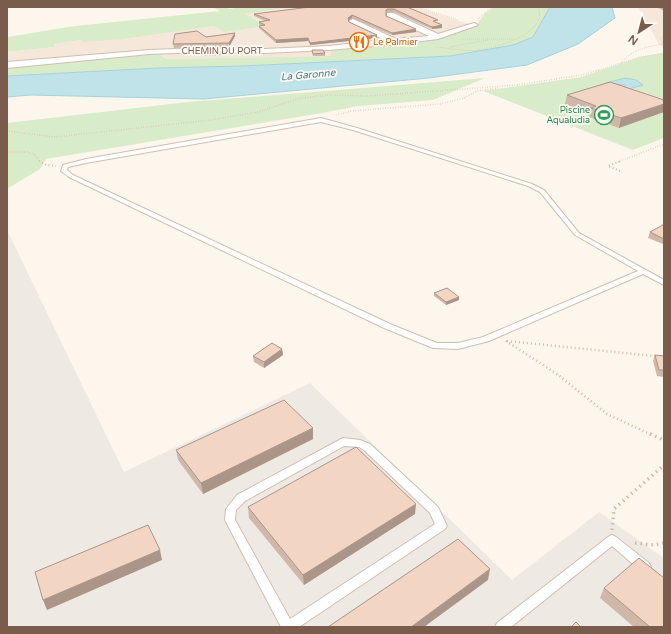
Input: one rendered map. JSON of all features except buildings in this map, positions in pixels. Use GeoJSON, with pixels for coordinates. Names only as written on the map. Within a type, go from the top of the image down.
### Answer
{"type":"FeatureCollection","features":[{"type":"Feature","properties":{"kind":"street"},"geometry":{"type":"LineString","coordinates":[[390,15],[440,36]]}},
{"type":"Feature","properties":{"kind":"street"},"geometry":{"type":"LineString","coordinates":[[353,21],[396,42]]}},
{"type":"Feature","properties":{"kind":"street","name":"CHEMIN DU PORT"},"geometry":{"type":"LineString","coordinates":[[7,65],[149,52],[302,49],[396,42],[440,36],[474,25]]}},
{"type":"Feature","properties":{"kind":"lane"},"geometry":{"type":"LineString","coordinates":[[642,272],[493,336],[458,346],[436,346],[387,326],[71,176],[64,171],[65,166],[86,161],[321,120],[355,129],[530,185],[542,191],[578,234],[642,272],[664,283]]}},
{"type":"Feature","properties":{"kind":"lane"},"geometry":{"type":"LineString","coordinates":[[343,442],[360,444],[367,447],[434,510],[441,526],[288,627],[230,520],[231,509],[241,498],[343,442]]}},
{"type":"Feature","properties":{"kind":"lane"},"geometry":{"type":"LineString","coordinates":[[501,627],[612,540],[652,572]]}},
{"type":"Feature","properties":{"kind":"path"},"geometry":{"type":"LineString","coordinates":[[417,7],[474,25],[478,18],[495,7]]}},
{"type":"Feature","properties":{"kind":"path"},"geometry":{"type":"LineString","coordinates":[[431,47],[481,50],[517,39],[527,34],[540,19],[541,14],[538,7]]}},
{"type":"Feature","properties":{"kind":"path"},"geometry":{"type":"LineString","coordinates":[[440,36],[462,39],[517,39]]}},
{"type":"Feature","properties":{"kind":"path"},"geometry":{"type":"LineString","coordinates":[[621,63],[626,56],[641,48],[664,44],[660,38],[664,36]]}},
{"type":"Feature","properties":{"kind":"path"},"geometry":{"type":"LineString","coordinates":[[445,47],[497,39]]}},
{"type":"Feature","properties":{"kind":"path"},"geometry":{"type":"LineString","coordinates":[[321,120],[336,114],[352,111],[440,104],[464,98],[477,92],[582,76],[640,57],[664,53]]}},
{"type":"Feature","properties":{"kind":"path"},"geometry":{"type":"LineString","coordinates":[[7,131],[55,137],[210,120],[258,112],[300,98],[323,96],[368,96],[518,85]]}},
{"type":"Feature","properties":{"kind":"path"},"geometry":{"type":"LineString","coordinates":[[620,171],[608,166],[664,144]]}},
{"type":"Feature","properties":{"kind":"path"},"geometry":{"type":"LineString","coordinates":[[7,152],[27,152],[34,154],[36,159],[41,163],[51,166],[65,166]]}},
{"type":"Feature","properties":{"kind":"path"},"geometry":{"type":"LineString","coordinates":[[493,336],[505,340],[664,357]]}},
{"type":"Feature","properties":{"kind":"path"},"geometry":{"type":"LineString","coordinates":[[505,340],[557,374],[607,414],[664,440]]}},
{"type":"Feature","properties":{"kind":"path"},"geometry":{"type":"LineString","coordinates":[[612,540],[614,510],[664,465]]}},
{"type":"Feature","properties":{"kind":"path"},"geometry":{"type":"LineString","coordinates":[[633,542],[654,545],[664,543]]}},
{"type":"Feature","properties":{"kind":"shaded area"},"geometry":{"type":"Polygon","coordinates":[[[291,7],[415,7],[476,26],[447,35],[331,49],[331,56],[166,59],[157,52],[7,63],[7,52],[55,47],[54,44],[82,40],[124,39],[215,26],[266,25],[244,14],[291,7]]]}},
{"type":"Feature","properties":{"kind":"shaded area"},"geometry":{"type":"Polygon","coordinates":[[[638,7],[664,7],[664,47],[660,46],[638,7]]]}},
{"type":"Feature","properties":{"kind":"shaded area"},"geometry":{"type":"Polygon","coordinates":[[[7,230],[124,472],[310,383],[512,580],[599,512],[664,558],[664,627],[7,627],[7,230]]]}},
{"type":"Feature","properties":{"kind":"green space"},"geometry":{"type":"Polygon","coordinates":[[[212,7],[225,7],[230,9],[240,7],[291,7],[245,14],[267,26],[224,32],[215,26],[124,39],[83,42],[81,40],[54,44],[55,47],[7,52],[7,37],[75,26],[220,11],[212,7]]]}},
{"type":"Feature","properties":{"kind":"green space"},"geometry":{"type":"Polygon","coordinates":[[[495,7],[550,8],[533,37],[513,45],[450,56],[7,76],[7,63],[157,52],[166,59],[331,56],[331,49],[417,41],[476,26],[485,13],[495,7]]]}},
{"type":"Feature","properties":{"kind":"green space","name":"Piscine Aqualudia"},"geometry":{"type":"Polygon","coordinates":[[[664,53],[664,138],[633,150],[483,91],[581,77],[640,57],[664,53]]]}},
{"type":"Feature","properties":{"kind":"green space"},"geometry":{"type":"Polygon","coordinates":[[[485,78],[433,100],[358,106],[46,159],[40,169],[7,189],[7,123],[188,102],[485,78]]]}},
{"type":"Feature","properties":{"kind":"water","name":"La Garonne"},"geometry":{"type":"Polygon","coordinates":[[[550,7],[612,7],[615,18],[578,44],[527,65],[429,78],[204,99],[30,95],[7,97],[7,76],[450,56],[513,45],[533,37],[550,7]]]}},
{"type":"Feature","properties":{"kind":"water"},"geometry":{"type":"Polygon","coordinates":[[[625,78],[636,80],[643,85],[625,90],[621,87],[626,86],[625,85],[606,83],[625,78]]]}},
{"type":"Feature","properties":{"kind":"place","name":"Le Palmier"},"geometry":{"type":"Point","coordinates":[359,42]}},
{"type":"Feature","properties":{"kind":"place","name":"Piscine Aqualudia"},"geometry":{"type":"Point","coordinates":[604,115]}}]}
